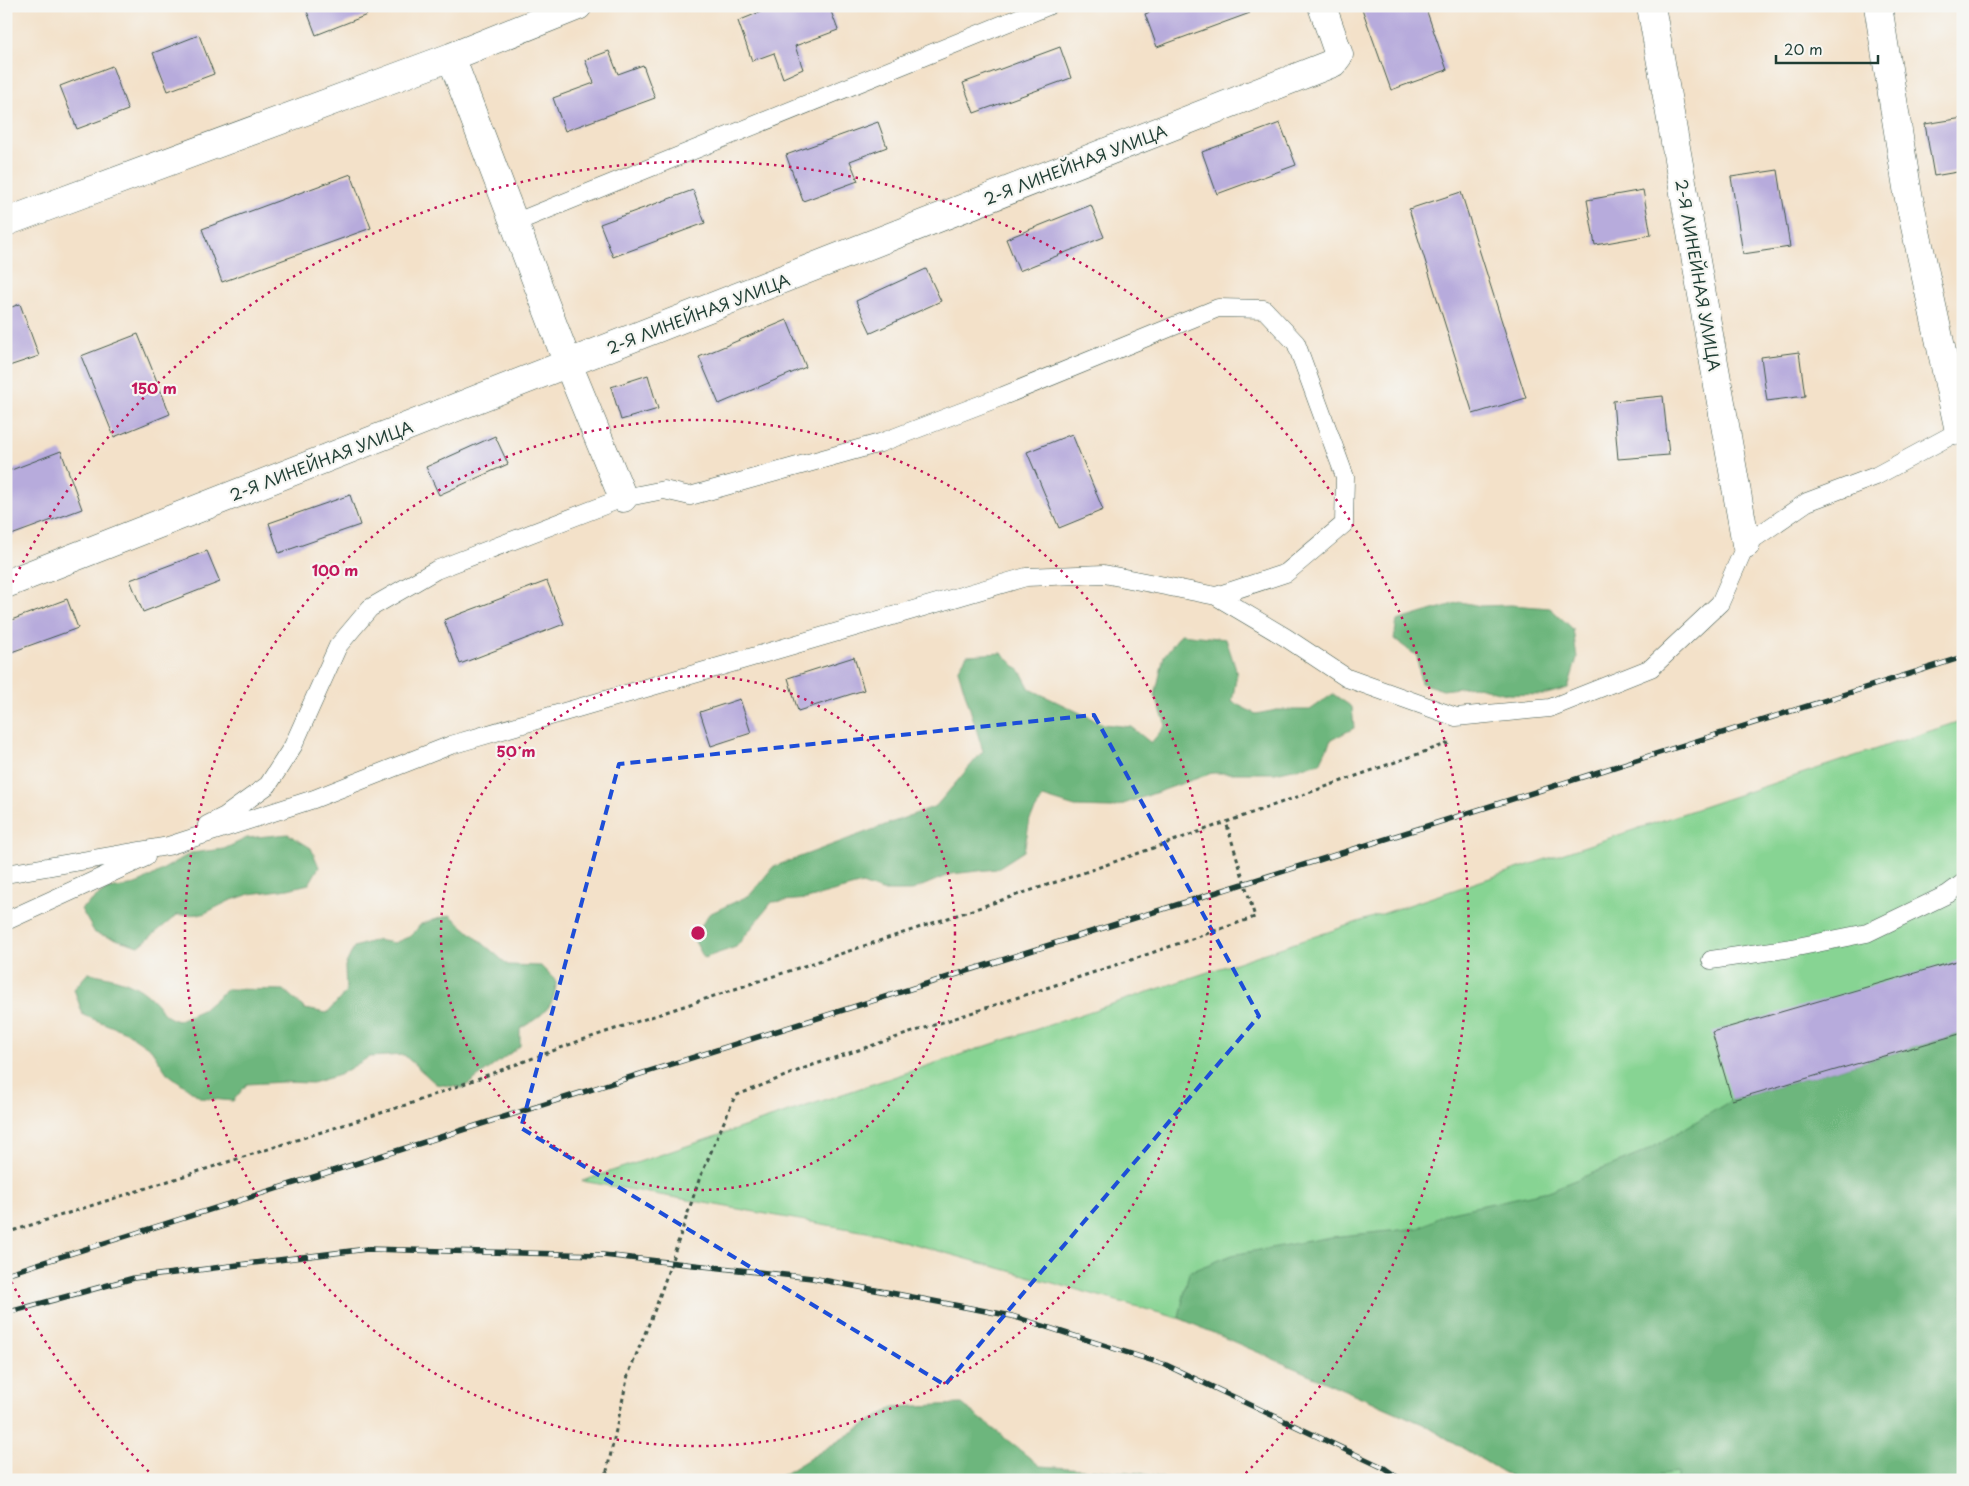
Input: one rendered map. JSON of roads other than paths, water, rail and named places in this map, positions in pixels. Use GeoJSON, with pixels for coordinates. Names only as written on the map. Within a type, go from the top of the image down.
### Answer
{"type":"FeatureCollection","features":[{"type":"Feature","properties":{"kind":"street"},"geometry":{"type":"LineString","coordinates":[[6,222],[450,57],[578,6]]}},
{"type":"Feature","properties":{"kind":"street","name":"2-Я ЛИНЕЙНАЯ УЛИЦА"},"geometry":{"type":"LineString","coordinates":[[6,584],[1333,63],[1338,55],[1322,6]]}},
{"type":"Feature","properties":{"kind":"street","name":"2-Я ЛИНЕЙНАЯ УЛИЦА"},"geometry":{"type":"LineString","coordinates":[[1651,6],[1746,544]]}},
{"type":"Feature","properties":{"kind":"street"},"geometry":{"type":"LineString","coordinates":[[1878,6],[1908,194],[1961,430]]}},
{"type":"Feature","properties":{"kind":"street"},"geometry":{"type":"LineString","coordinates":[[450,57],[568,364],[623,498]]}},
{"type":"Feature","properties":{"kind":"lane"},"geometry":{"type":"LineString","coordinates":[[514,223],[1048,6]]}},
{"type":"Feature","properties":{"kind":"lane"},"geometry":{"type":"LineString","coordinates":[[6,922],[168,846],[225,816],[268,785],[293,746],[338,646],[370,608],[436,570],[623,498],[664,490],[690,496],[870,446],[1003,396],[1218,308],[1264,309],[1296,343],[1345,477],[1344,524],[1286,573],[1216,596]]}},
{"type":"Feature","properties":{"kind":"lane"},"geometry":{"type":"LineString","coordinates":[[6,874],[168,846],[314,799],[452,744],[1026,577],[1104,574],[1216,596],[1285,637],[1347,678],[1456,717],[1550,708],[1651,668],[1720,603],[1746,544],[1808,502],[1876,476],[1961,430]]}},
{"type":"Feature","properties":{"kind":"lane"},"geometry":{"type":"LineString","coordinates":[[1711,960],[1792,948],[1867,933],[1948,894],[1963,883]]}},
{"type":"Feature","properties":{"kind":"railway"},"geometry":{"type":"LineString","coordinates":[[6,1274],[1963,657]]}},
{"type":"Feature","properties":{"kind":"railway"},"geometry":{"type":"LineString","coordinates":[[6,1313],[134,1278],[367,1249],[603,1255],[812,1278],[1012,1316],[1166,1365],[1384,1468],[1401,1480]]}}]}
